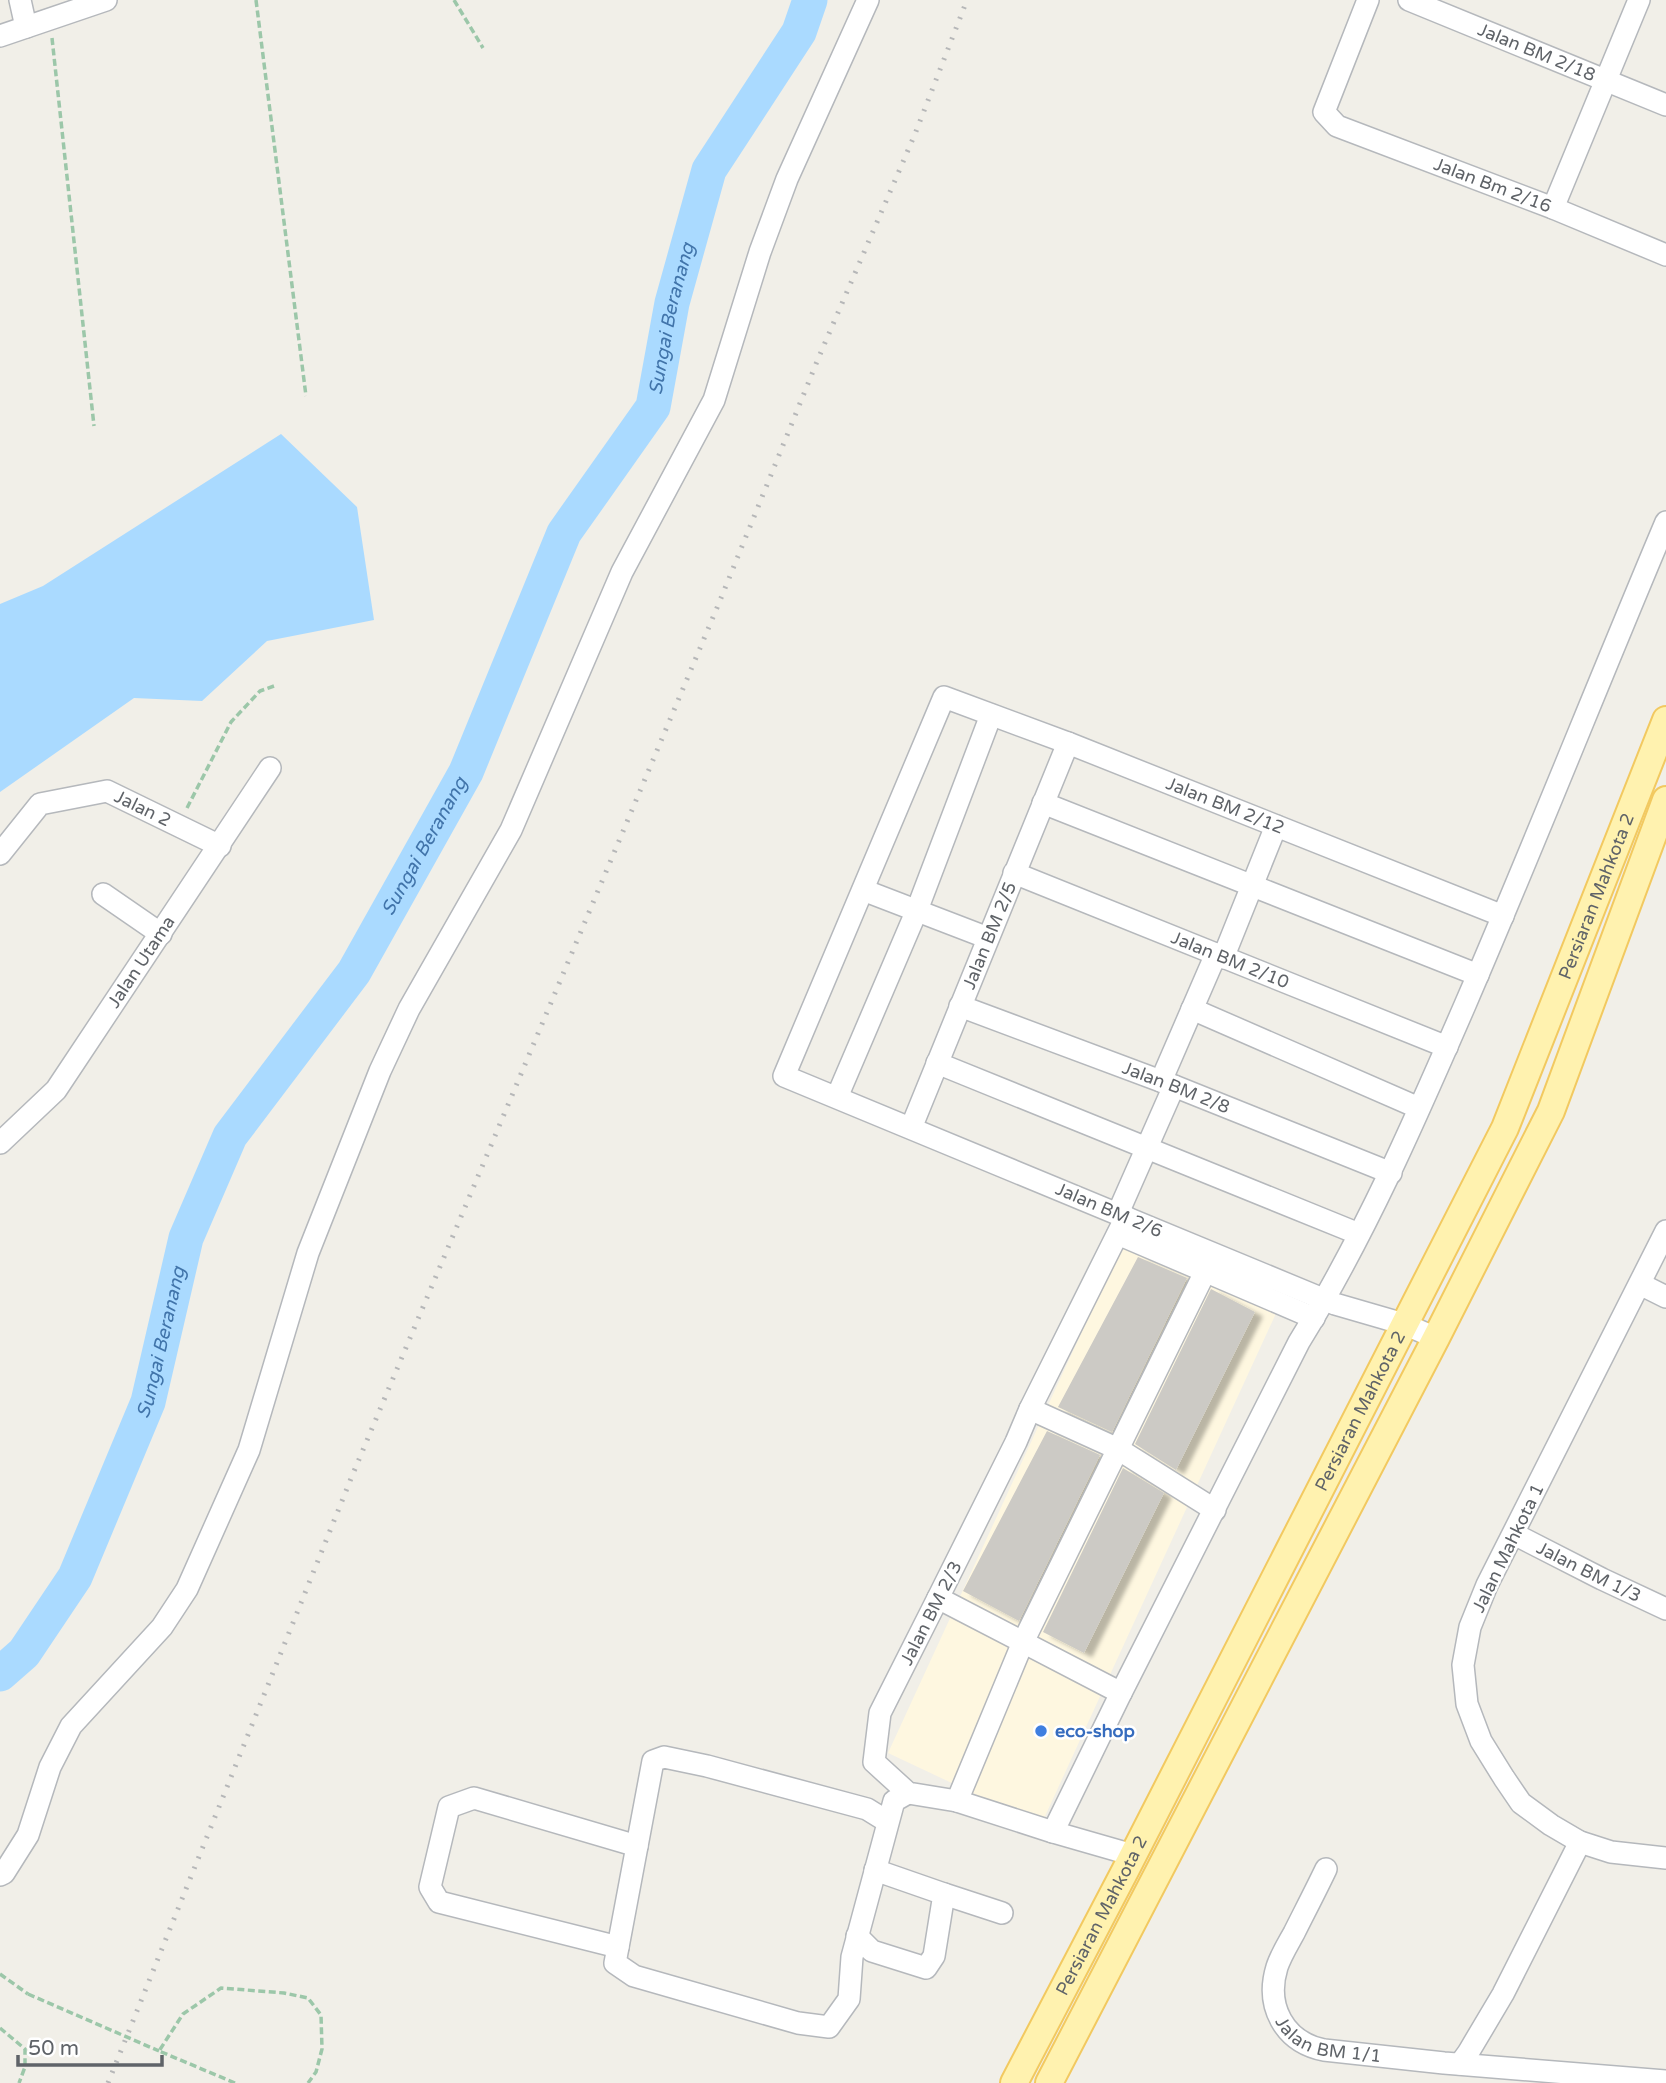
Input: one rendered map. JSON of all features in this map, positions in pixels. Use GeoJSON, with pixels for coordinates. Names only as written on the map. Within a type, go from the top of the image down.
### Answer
{"type":"FeatureCollection","features":[{"type":"Feature","properties":{"kind":"main road","name":"Persiaran Mahkota 2"},"geometry":{"type":"LineString","coordinates":[[1014,2083],[1505,1129],[1666,720]]}},
{"type":"Feature","properties":{"kind":"main road","name":"Persiaran Mahkota 2"},"geometry":{"type":"LineString","coordinates":[[1053,2079],[1551,1111],[1666,800]]}},
{"type":"Feature","properties":{"kind":"street"},"geometry":{"type":"LineString","coordinates":[[20,0],[26,27]]}},
{"type":"Feature","properties":{"kind":"street"},"geometry":{"type":"LineString","coordinates":[[0,36],[106,0]]}},
{"type":"Feature","properties":{"kind":"street"},"geometry":{"type":"LineString","coordinates":[[0,1875],[4,1873],[28,1835],[50,1767],[71,1726],[162,1627],[187,1589],[249,1450],[308,1253],[380,1071],[409,1009],[511,830],[622,572],[714,400],[760,252],[787,179],[868,0]]}},
{"type":"Feature","properties":{"kind":"street","name":"Jalan Bm 2/16"},"geometry":{"type":"LineString","coordinates":[[1368,0],[1324,112],[1337,126],[1553,208],[1666,255]]}},
{"type":"Feature","properties":{"kind":"street","name":"Jalan BM 2/18"},"geometry":{"type":"LineString","coordinates":[[1409,0],[1666,105]]}},
{"type":"Feature","properties":{"kind":"street"},"geometry":{"type":"LineString","coordinates":[[1553,208],[1639,0]]}},
{"type":"Feature","properties":{"kind":"street"},"geometry":{"type":"LineString","coordinates":[[1053,1832],[1299,1342],[1320,1309],[1391,1173],[1503,916],[1666,522]]}},
{"type":"Feature","properties":{"kind":"street","name":"Jalan BM 2/12"},"geometry":{"type":"LineString","coordinates":[[863,890],[944,697],[1068,743],[1503,916]]}},
{"type":"Feature","properties":{"kind":"street"},"geometry":{"type":"LineString","coordinates":[[837,1097],[917,911],[992,715]]}},
{"type":"Feature","properties":{"kind":"street","name":"Jalan BM 2/5"},"geometry":{"type":"LineString","coordinates":[[911,1128],[1068,743]]}},
{"type":"Feature","properties":{"kind":"street","name":"Jalan Utama"},"geometry":{"type":"LineString","coordinates":[[0,1143],[57,1090],[270,768]]}},
{"type":"Feature","properties":{"kind":"street","name":"Jalan 2"},"geometry":{"type":"LineString","coordinates":[[0,854],[40,804],[107,791],[220,846]]}},
{"type":"Feature","properties":{"kind":"street"},"geometry":{"type":"LineString","coordinates":[[1043,803],[1478,975]]}},
{"type":"Feature","properties":{"kind":"street","name":"Jalan BM 2/3"},"geometry":{"type":"LineString","coordinates":[[908,1793],[874,1762],[880,1713],[1121,1221],[1192,1009],[1252,885],[1276,826]]}},
{"type":"Feature","properties":{"kind":"street","name":"Jalan BM 2/10"},"geometry":{"type":"LineString","coordinates":[[1014,873],[1447,1047]]}},
{"type":"Feature","properties":{"kind":"street"},"geometry":{"type":"LineString","coordinates":[[863,890],[988,938]]}},
{"type":"Feature","properties":{"kind":"street","name":"Jalan BM 2/6"},"geometry":{"type":"LineString","coordinates":[[863,890],[784,1076],[911,1128],[1320,1309],[1404,1324],[1436,1338]]}},
{"type":"Feature","properties":{"kind":"street"},"geometry":{"type":"LineString","coordinates":[[103,894],[161,934]]}},
{"type":"Feature","properties":{"kind":"street","name":"Jalan BM 2/8"},"geometry":{"type":"LineString","coordinates":[[960,1006],[1391,1173]]}},
{"type":"Feature","properties":{"kind":"street"},"geometry":{"type":"LineString","coordinates":[[1192,1009],[1419,1108]]}},
{"type":"Feature","properties":{"kind":"street"},"geometry":{"type":"LineString","coordinates":[[937,1063],[1359,1234]]}},
{"type":"Feature","properties":{"kind":"street"},"geometry":{"type":"LineString","coordinates":[[1121,1221],[1205,1272],[1320,1309]]}},
{"type":"Feature","properties":{"kind":"street","name":"Jalan Mahkota 1"},"geometry":{"type":"LineString","coordinates":[[1666,1231],[1487,1585],[1469,1627],[1463,1665],[1467,1704],[1481,1741],[1521,1803],[1580,1842],[1611,1852],[1666,1858]]}},
{"type":"Feature","properties":{"kind":"street"},"geometry":{"type":"LineString","coordinates":[[957,1801],[1023,1642],[1205,1272]]}},
{"type":"Feature","properties":{"kind":"street"},"geometry":{"type":"LineString","coordinates":[[1640,1284],[1666,1297]]}},
{"type":"Feature","properties":{"kind":"street"},"geometry":{"type":"LineString","coordinates":[[1030,1409],[1118,1449],[1215,1510]]}},
{"type":"Feature","properties":{"kind":"street","name":"Jalan BM 1/3"},"geometry":{"type":"LineString","coordinates":[[1514,1534],[1666,1609]]}},
{"type":"Feature","properties":{"kind":"street"},"geometry":{"type":"LineString","coordinates":[[938,1598],[1121,1693]]}},
{"type":"Feature","properties":{"kind":"street"},"geometry":{"type":"LineString","coordinates":[[888,1822],[867,1809],[707,1766],[664,1757],[653,1761],[615,1963],[634,1976],[798,2023],[829,2027],[849,1999],[852,1957],[894,1801],[908,1793],[957,1801],[1133,1855]]}},
{"type":"Feature","properties":{"kind":"street"},"geometry":{"type":"LineString","coordinates":[[618,1947],[439,1902],[429,1887],[449,1807],[474,1798],[637,1846]]}},
{"type":"Feature","properties":{"kind":"street"},"geometry":{"type":"LineString","coordinates":[[1460,2064],[1503,1994],[1580,1842]]}},
{"type":"Feature","properties":{"kind":"street","name":"Jalan BM 1/1"},"geometry":{"type":"LineString","coordinates":[[1326,1869],[1277,1968],[1275,2001],[1280,2018],[1298,2041],[1324,2050],[1666,2081]]}},
{"type":"Feature","properties":{"kind":"street"},"geometry":{"type":"LineString","coordinates":[[875,1870],[1002,1913]]}},
{"type":"Feature","properties":{"kind":"street"},"geometry":{"type":"LineString","coordinates":[[857,1936],[872,1951],[926,1968],[934,1956],[944,1894]]}},
{"type":"Feature","properties":{"kind":"path"},"geometry":{"type":"LineString","coordinates":[[257,0],[306,396]]}},
{"type":"Feature","properties":{"kind":"path"},"geometry":{"type":"LineString","coordinates":[[454,0],[483,48]]}},
{"type":"Feature","properties":{"kind":"path"},"geometry":{"type":"LineString","coordinates":[[50,19],[94,426]]}},
{"type":"Feature","properties":{"kind":"path"},"geometry":{"type":"LineString","coordinates":[[179,826],[230,722],[260,691],[274,686]]}},
{"type":"Feature","properties":{"kind":"path"},"geometry":{"type":"LineString","coordinates":[[0,1974],[28,1994],[235,2083]]}},
{"type":"Feature","properties":{"kind":"path"},"geometry":{"type":"LineString","coordinates":[[159,2051],[183,2014],[221,1988],[284,1993],[308,1998],[321,2015],[322,2049],[316,2072],[308,2083]]}},
{"type":"Feature","properties":{"kind":"path"},"geometry":{"type":"LineString","coordinates":[[0,2028],[25,2049],[25,2067],[19,2083]]}},
{"type":"Feature","properties":{"kind":"shaded area"},"geometry":{"type":"Polygon","coordinates":[[[1125,1238],[1278,1309],[1041,1825],[888,1753],[1125,1238]]]}},
{"type":"Feature","properties":{"kind":"water"},"geometry":{"type":"Polygon","coordinates":[[[281,434],[357,507],[374,620],[267,641],[202,701],[134,698],[0,792],[0,604],[43,586],[281,434]]]}},
{"type":"Feature","properties":{"kind":"building"},"geometry":{"type":"Polygon","coordinates":[[[1138,1257],[1187,1278],[1112,1432],[1058,1407],[1138,1257]]]}},
{"type":"Feature","properties":{"kind":"building"},"geometry":{"type":"Polygon","coordinates":[[[1211,1289],[1255,1312],[1176,1470],[1135,1444],[1211,1289]]]}},
{"type":"Feature","properties":{"kind":"building"},"geometry":{"type":"Polygon","coordinates":[[[1047,1431],[1100,1455],[1019,1621],[963,1591],[1047,1431]]]}},
{"type":"Feature","properties":{"kind":"building"},"geometry":{"type":"Polygon","coordinates":[[[1123,1468],[1164,1493],[1084,1653],[1043,1632],[1123,1468]]]}},
{"type":"Feature","properties":{"kind":"waterway","name":"Sungai Beranang"},"geometry":{"type":"LineString","coordinates":[[0,1674],[24,1653],[75,1577],[148,1402],[186,1238],[230,1136],[354,972],[466,772],[564,533],[653,407],[672,303],[709,170],[799,32],[810,0]]}},
{"type":"Feature","properties":{"kind":"railway"},"geometry":{"type":"LineString","coordinates":[[108,2083],[352,1476],[719,603],[818,359],[915,134],[967,0]]}},
{"type":"Feature","properties":{"kind":"place","name":"eco-shop"},"geometry":{"type":"Point","coordinates":[1041,1731]}}]}
